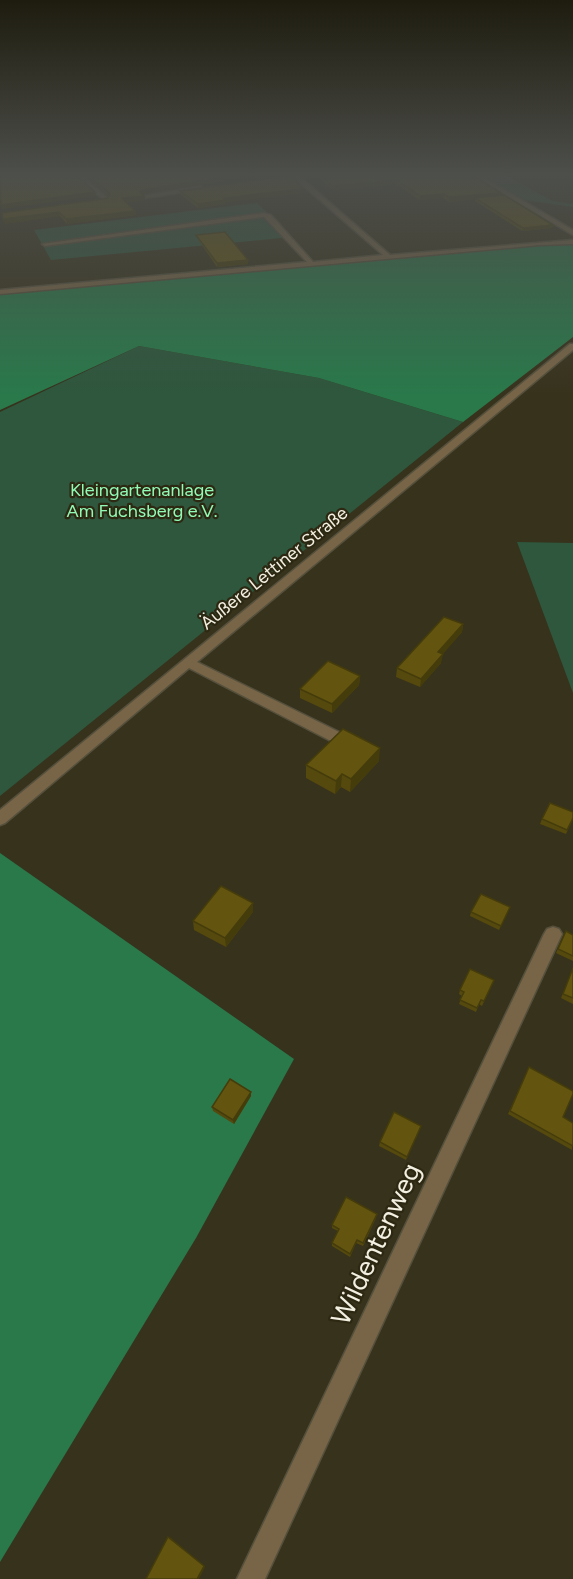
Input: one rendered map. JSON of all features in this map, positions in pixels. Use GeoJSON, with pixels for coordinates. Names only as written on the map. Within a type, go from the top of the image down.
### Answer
{"type":"FeatureCollection","features":[{"type":"Feature","properties":{"kind":"street"},"geometry":{"type":"LineString","coordinates":[[298,249],[312,264]]}},
{"type":"Feature","properties":{"kind":"street"},"geometry":{"type":"LineString","coordinates":[[380,249],[389,256]]}},
{"type":"Feature","properties":{"kind":"street"},"geometry":{"type":"LineString","coordinates":[[0,292],[474,249]]}},
{"type":"Feature","properties":{"kind":"street","name":"Äußere Lettiner Straße"},"geometry":{"type":"LineString","coordinates":[[0,819],[187,662],[573,346]]}},
{"type":"Feature","properties":{"kind":"street"},"geometry":{"type":"LineString","coordinates":[[187,662],[334,736]]}},
{"type":"Feature","properties":{"kind":"street","name":"Wildentenweg"},"geometry":{"type":"LineString","coordinates":[[251,1579],[553,934]]}},
{"type":"Feature","properties":{"kind":"green space"},"geometry":{"type":"Polygon","coordinates":[[[45,249],[170,249],[51,260],[45,249]]]}},
{"type":"Feature","properties":{"kind":"green space"},"geometry":{"type":"Polygon","coordinates":[[[477,249],[573,249],[573,337],[463,422],[319,378],[139,346],[0,410],[0,292],[477,249]]]}},
{"type":"Feature","properties":{"kind":"green space","name":"Kleingartenanlage Am Fuchsberg e.V."},"geometry":{"type":"Polygon","coordinates":[[[139,346],[319,378],[463,422],[0,796],[0,412],[139,346]]]}},
{"type":"Feature","properties":{"kind":"green space"},"geometry":{"type":"Polygon","coordinates":[[[517,542],[573,543],[573,693],[517,542]]]}},
{"type":"Feature","properties":{"kind":"green space"},"geometry":{"type":"Polygon","coordinates":[[[0,853],[294,1059],[196,1238],[0,1562],[0,853]]]}},
{"type":"Feature","properties":{"kind":"building"},"geometry":{"type":"Polygon","coordinates":[[[206,249],[239,249],[248,260],[217,263],[206,249]]]}},
{"type":"Feature","properties":{"kind":"building"},"geometry":{"type":"Polygon","coordinates":[[[444,617],[463,624],[438,652],[443,654],[421,679],[397,668],[444,617]]]}},
{"type":"Feature","properties":{"kind":"building"},"geometry":{"type":"Polygon","coordinates":[[[328,661],[360,676],[332,704],[300,689],[328,661]]]}},
{"type":"Feature","properties":{"kind":"building"},"geometry":{"type":"Polygon","coordinates":[[[343,729],[380,748],[351,779],[342,774],[336,781],[306,765],[343,729]]]}},
{"type":"Feature","properties":{"kind":"building"},"geometry":{"type":"Polygon","coordinates":[[[550,803],[573,812],[573,818],[567,830],[542,819],[550,803]]]}},
{"type":"Feature","properties":{"kind":"building"},"geometry":{"type":"Polygon","coordinates":[[[221,886],[253,903],[225,938],[193,921],[221,886]]]}},
{"type":"Feature","properties":{"kind":"building"},"geometry":{"type":"Polygon","coordinates":[[[481,894],[510,907],[501,926],[471,912],[481,894]]]}},
{"type":"Feature","properties":{"kind":"building"},"geometry":{"type":"Polygon","coordinates":[[[566,931],[573,935],[573,956],[558,949],[566,931]]]}},
{"type":"Feature","properties":{"kind":"building"},"geometry":{"type":"Polygon","coordinates":[[[573,968],[573,998],[563,994],[573,968]]]}},
{"type":"Feature","properties":{"kind":"building"},"geometry":{"type":"Polygon","coordinates":[[[470,969],[494,980],[484,1001],[481,1000],[477,1008],[460,1000],[464,992],[460,990],[470,969]]]}},
{"type":"Feature","properties":{"kind":"building"},"geometry":{"type":"Polygon","coordinates":[[[529,1067],[573,1091],[563,1117],[573,1123],[573,1146],[510,1111],[529,1067]]]}},
{"type":"Feature","properties":{"kind":"building"},"geometry":{"type":"Polygon","coordinates":[[[230,1079],[251,1092],[233,1120],[212,1107],[230,1079]]]}},
{"type":"Feature","properties":{"kind":"building"},"geometry":{"type":"Polygon","coordinates":[[[394,1112],[421,1126],[407,1157],[380,1142],[394,1112]]]}},
{"type":"Feature","properties":{"kind":"building"},"geometry":{"type":"Polygon","coordinates":[[[346,1197],[377,1214],[363,1243],[357,1240],[350,1254],[332,1243],[339,1229],[332,1225],[346,1197]]]}},
{"type":"Feature","properties":{"kind":"building"},"geometry":{"type":"Polygon","coordinates":[[[168,1537],[204,1566],[197,1579],[146,1579],[168,1537]]]}}]}
